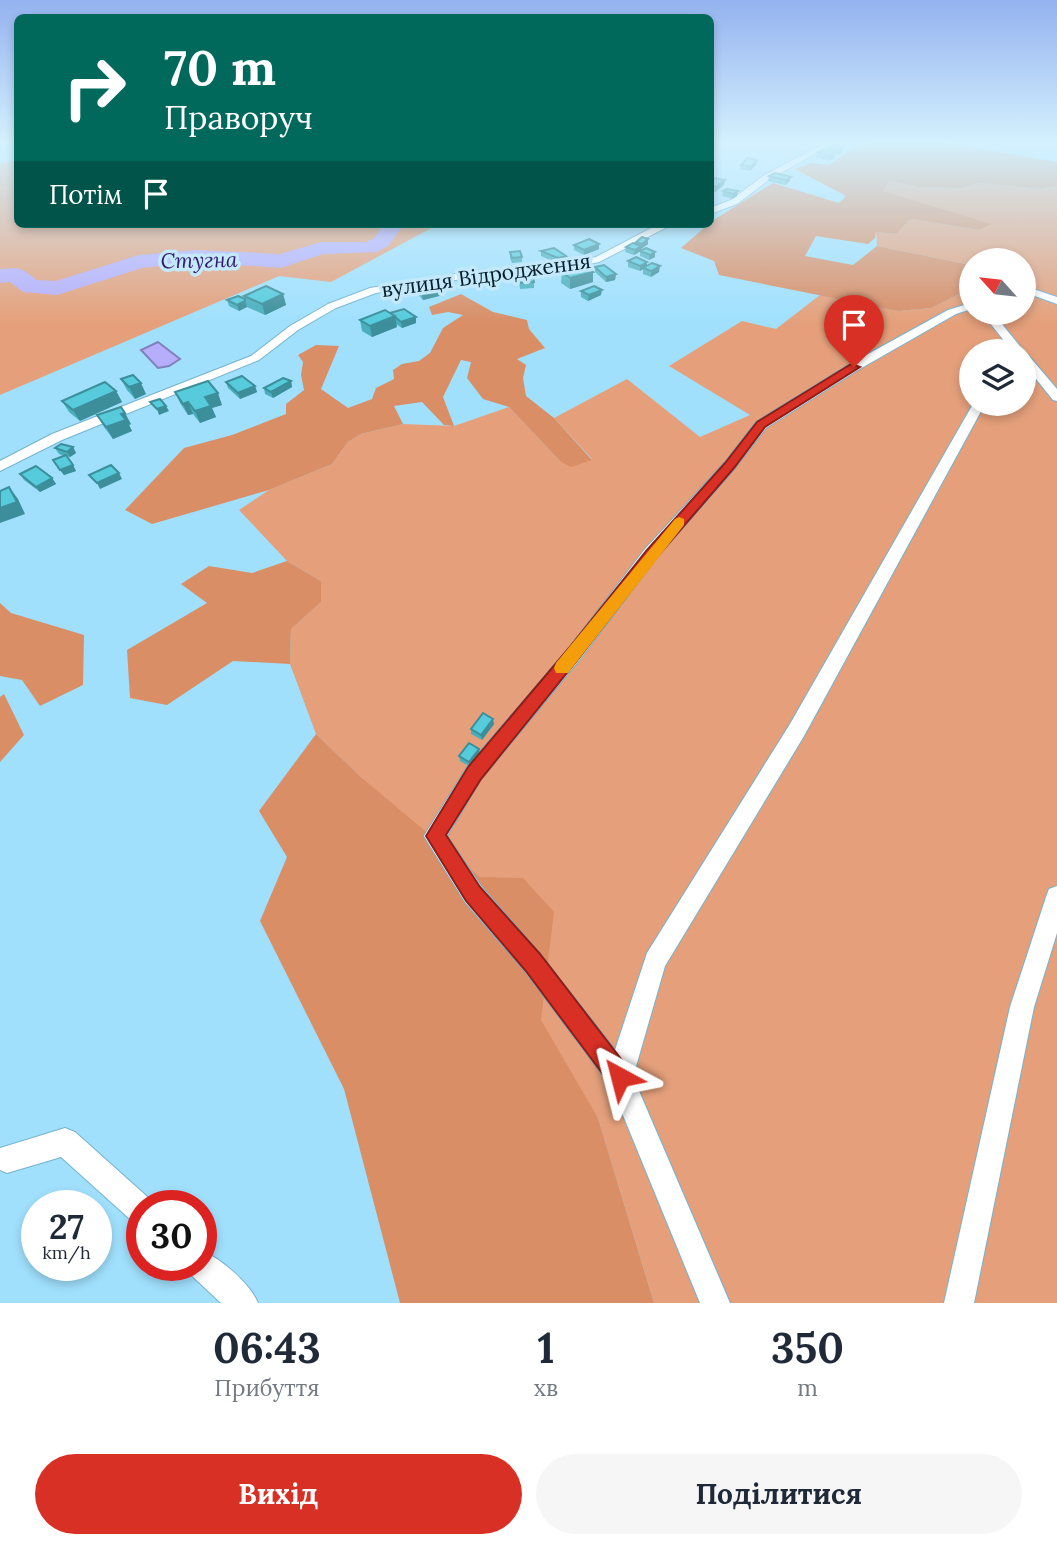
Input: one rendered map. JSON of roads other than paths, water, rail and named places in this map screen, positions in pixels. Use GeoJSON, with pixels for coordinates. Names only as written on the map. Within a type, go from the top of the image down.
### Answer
{"type":"FeatureCollection","features":[{"type":"Feature","properties":{"kind":"street"},"geometry":{"type":"LineString","coordinates":[[714,210],[734,202]]}},
{"type":"Feature","properties":{"kind":"street","name":"вулиця Відродження"},"geometry":{"type":"LineString","coordinates":[[0,467],[69,432],[255,358],[294,328],[332,306],[374,290],[481,273],[547,270],[599,259],[657,228]]}},
{"type":"Feature","properties":{"kind":"street"},"geometry":{"type":"LineString","coordinates":[[1036,293],[1057,301]]}},
{"type":"Feature","properties":{"kind":"street"},"geometry":{"type":"LineString","coordinates":[[715,1303],[620,1077],[532,962],[473,894],[435,836],[474,773],[575,653],[652,553],[730,465],[761,425],[866,360],[959,310]]}},
{"type":"Feature","properties":{"kind":"street"},"geometry":{"type":"LineString","coordinates":[[1036,372],[1057,397]]}},
{"type":"Feature","properties":{"kind":"street"},"geometry":{"type":"LineString","coordinates":[[620,1077],[655,961],[797,730],[972,416]]}},
{"type":"Feature","properties":{"kind":"street"},"geometry":{"type":"LineString","coordinates":[[959,1303],[1022,1007],[1057,897]]}},
{"type":"Feature","properties":{"kind":"street"},"geometry":{"type":"LineString","coordinates":[[7,1159],[65,1142],[126,1197]]}},
{"type":"Feature","properties":{"kind":"street"},"geometry":{"type":"LineString","coordinates":[[217,1279],[243,1303]]}},
{"type":"Feature","properties":{"kind":"waterway","name":"Стугна"},"geometry":{"type":"LineString","coordinates":[[0,276],[15,275],[31,287],[57,288],[139,262],[195,256],[281,261],[321,248],[370,248],[381,242],[391,228]]}}]}
